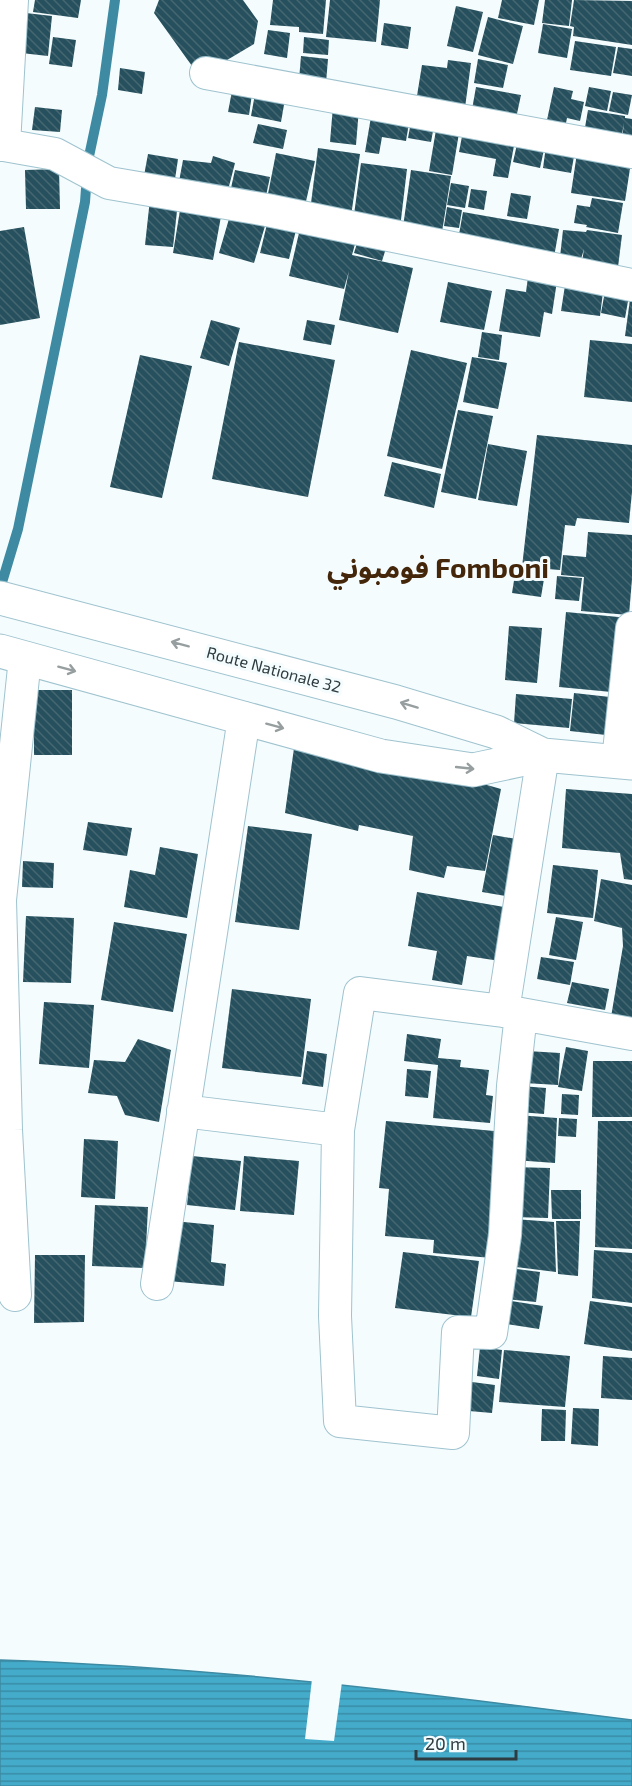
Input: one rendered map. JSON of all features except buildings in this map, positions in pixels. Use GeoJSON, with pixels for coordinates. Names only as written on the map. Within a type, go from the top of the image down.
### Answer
{"type":"FeatureCollection","features":[{"type":"Feature","properties":{"kind":"street"},"geometry":{"type":"LineString","coordinates":[[12,0],[2,145],[55,154],[109,183],[267,210],[632,285]]}},
{"type":"Feature","properties":{"kind":"street"},"geometry":{"type":"LineString","coordinates":[[207,73],[632,152]]}},
{"type":"Feature","properties":{"kind":"street","name":"Route Nationale 32"},"geometry":{"type":"LineString","coordinates":[[0,598],[396,702],[496,732],[543,754]]}},
{"type":"Feature","properties":{"kind":"street"},"geometry":{"type":"LineString","coordinates":[[625,762],[632,628]]}},
{"type":"Feature","properties":{"kind":"street"},"geometry":{"type":"LineString","coordinates":[[12,654],[0,900],[6,1130],[15,1295]]}},
{"type":"Feature","properties":{"kind":"street","name":"Route Nationale 32"},"geometry":{"type":"LineString","coordinates":[[12,654],[381,756],[473,770],[543,754],[625,762]]}},
{"type":"Feature","properties":{"kind":"street"},"geometry":{"type":"LineString","coordinates":[[157,1284],[244,718]]}},
{"type":"Feature","properties":{"kind":"street"},"geometry":{"type":"LineString","coordinates":[[543,754],[512,1012],[513,1086],[505,1235],[491,1333],[458,1332],[453,1433],[340,1421],[335,1316],[338,1130],[360,993],[512,1012],[632,1034]]}},
{"type":"Feature","properties":{"kind":"street"},"geometry":{"type":"LineString","coordinates":[[183,1111],[338,1130]]}},
{"type":"Feature","properties":{"kind":"water"},"geometry":{"type":"Polygon","coordinates":[[[0,1660],[79,1663],[317,1682],[632,1720],[632,1786],[0,1786],[0,1660]]]}},
{"type":"Feature","properties":{"kind":"pier"},"geometry":{"type":"Polygon","coordinates":[[[312,1679],[342,1682],[334,1741],[305,1739],[312,1679]]]}},
{"type":"Feature","properties":{"kind":"waterway"},"geometry":{"type":"LineString","coordinates":[[0,589],[18,529],[85,202],[88,161],[102,95],[115,0]]}},
{"type":"Feature","properties":{"kind":"district","name":"فومبوني Fomboni"},"geometry":{"type":"Point","coordinates":[438,567]}}]}
